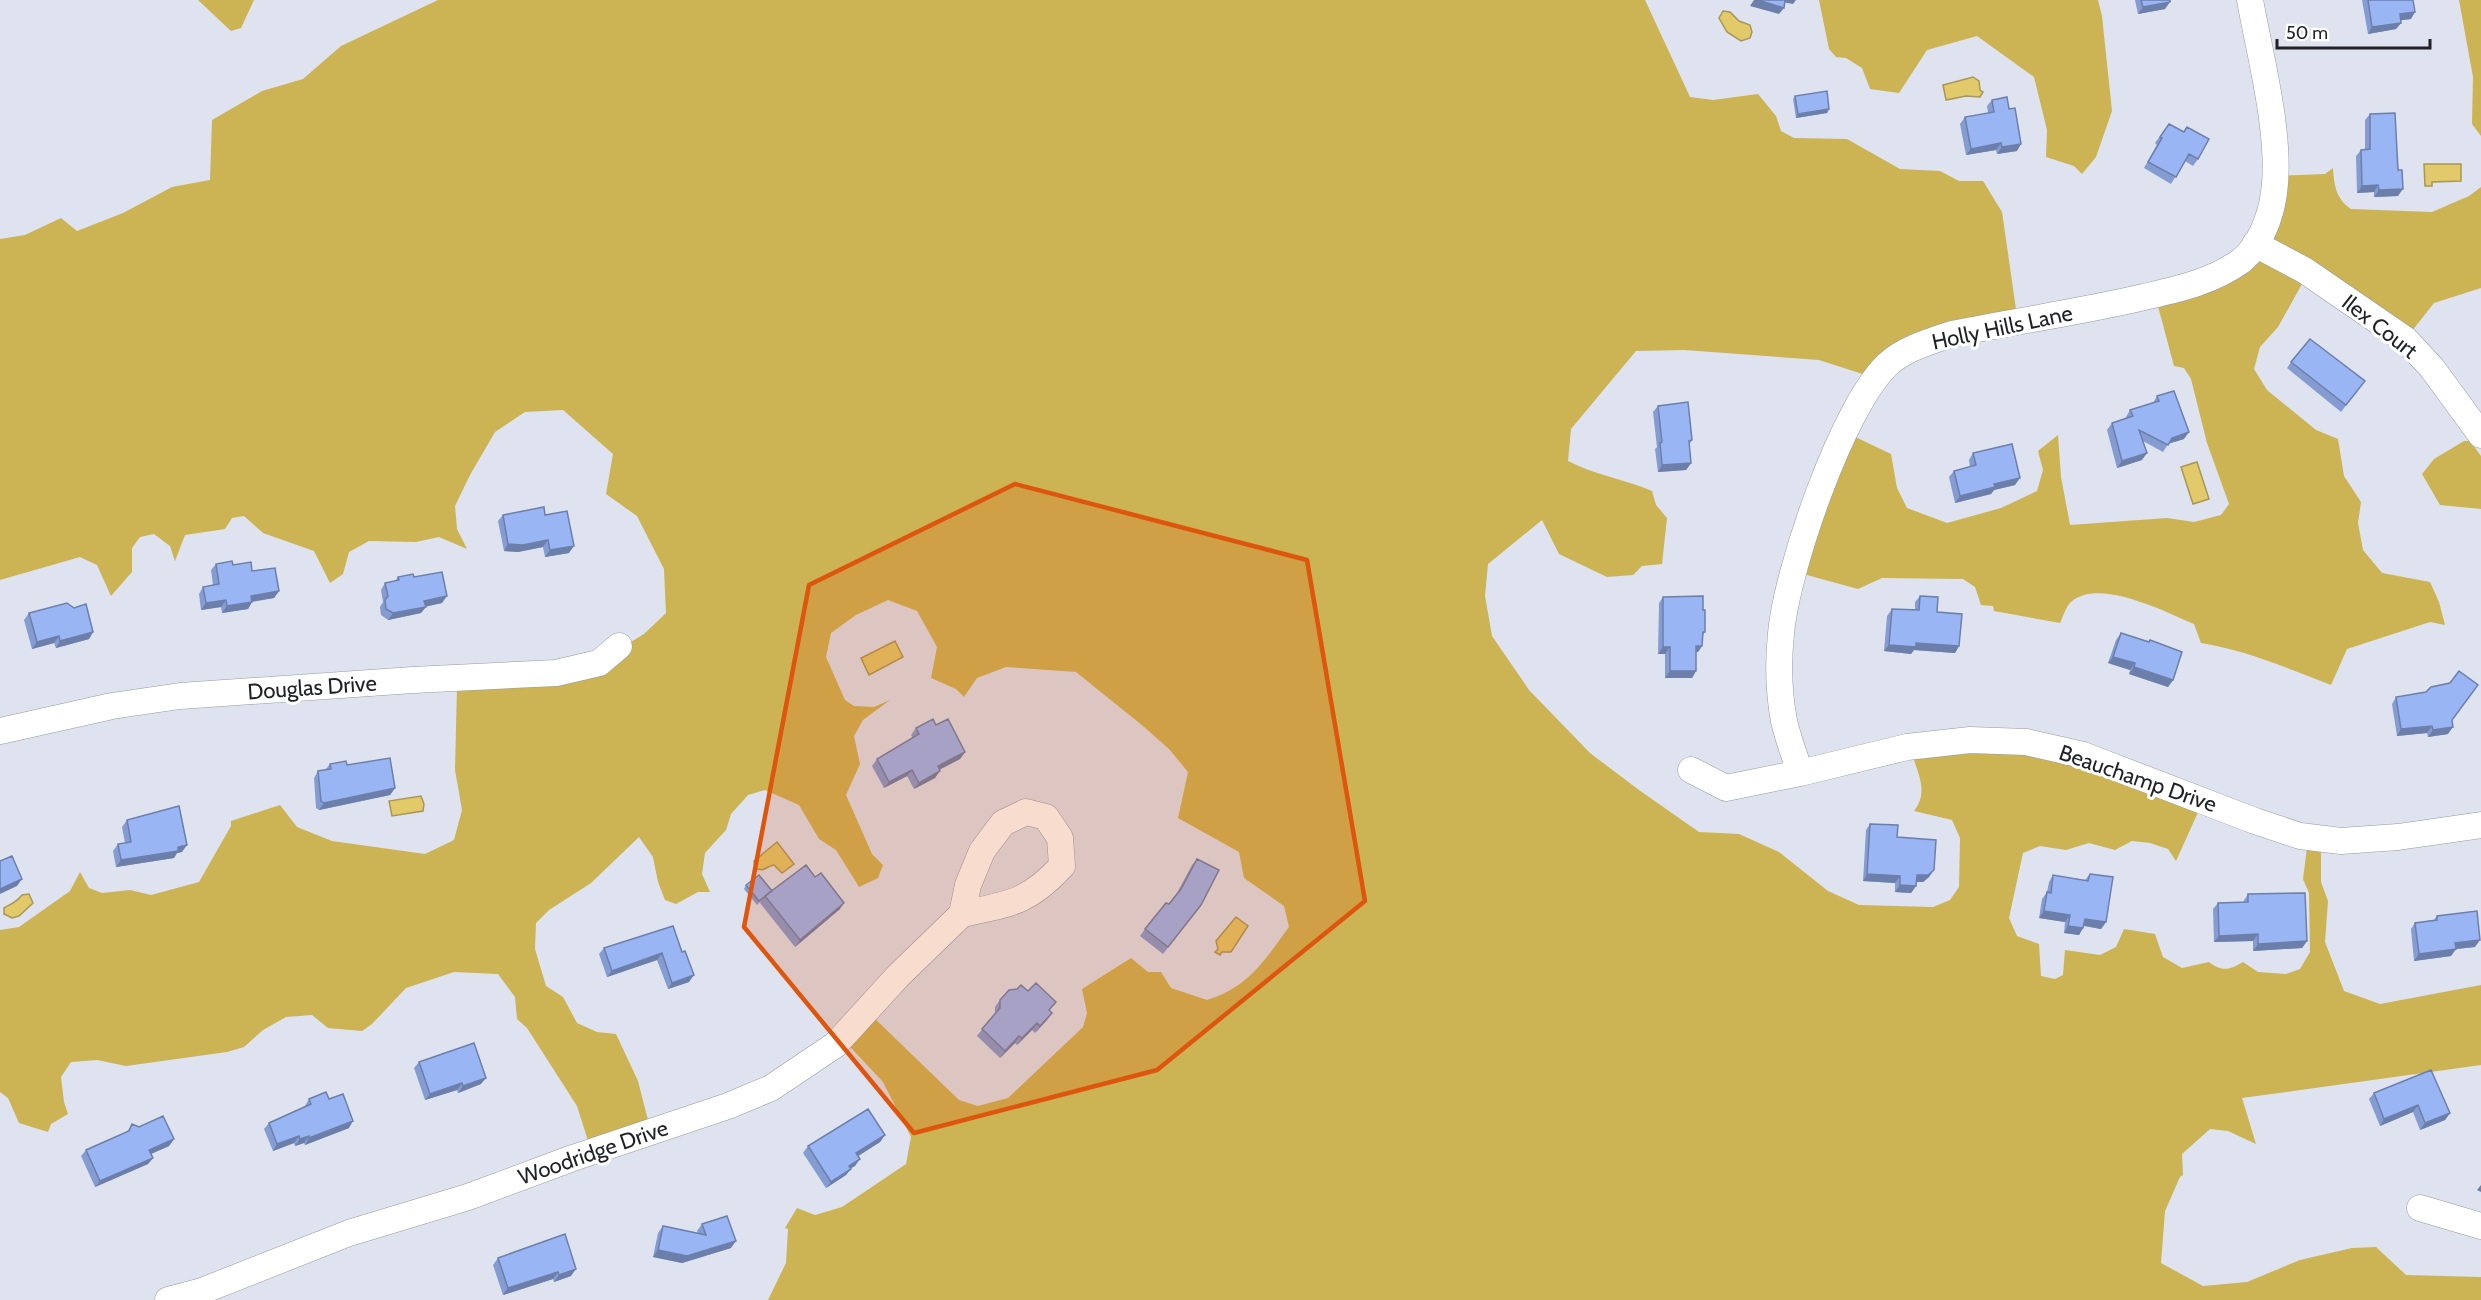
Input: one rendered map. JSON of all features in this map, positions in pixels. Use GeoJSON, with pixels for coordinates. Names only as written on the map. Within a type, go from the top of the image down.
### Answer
{"type":"FeatureCollection","features":[{"type":"Feature","properties":{"kind":"street","name":"Holly Hills Lane"},"geometry":{"type":"LineString","coordinates":[[1800,773],[1783,709],[1780,635],[1784,606],[1814,509],[1841,439],[1868,387],[1888,364],[1927,342],[1952,334],[2118,303],[2206,281],[2241,260],[2261,237],[2274,194],[2271,112],[2250,0]]}},
{"type":"Feature","properties":{"kind":"street","name":"Ilex Court"},"geometry":{"type":"LineString","coordinates":[[2255,244],[2304,270],[2406,340],[2432,368],[2481,435]]}},
{"type":"Feature","properties":{"kind":"street","name":"Douglas Drive"},"geometry":{"type":"LineString","coordinates":[[0,731],[112,706],[180,696],[402,680],[556,673],[599,663],[619,646]]}},
{"type":"Feature","properties":{"kind":"street","name":"Beauchamp Drive"},"geometry":{"type":"LineString","coordinates":[[1691,770],[1726,788],[1907,747],[1970,740],[2026,742],[2083,755],[2300,836],[2341,841],[2398,837],[2481,825]]}},
{"type":"Feature","properties":{"kind":"street","name":"Woodridge Drive"},"geometry":{"type":"LineString","coordinates":[[168,1300],[202,1290],[229,1290],[349,1233],[468,1197],[573,1158],[728,1106],[771,1088],[835,1045],[898,976],[962,914]]}},
{"type":"Feature","properties":{"kind":"street"},"geometry":{"type":"LineString","coordinates":[[2420,1208],[2481,1226]]}},
{"type":"Feature","properties":{"kind":"highlighted area"},"geometry":{"type":"Polygon","coordinates":[[[1015,484],[1307,560],[1365,901],[1157,1070],[914,1133],[744,927],[809,585],[1015,484]]]}},
{"type":"Feature","properties":{"kind":"shaded area"},"geometry":{"type":"Polygon","coordinates":[[[198,0],[254,0],[241,28],[231,31],[198,0]]]}},
{"type":"Feature","properties":{"kind":"shaded area"},"geometry":{"type":"Polygon","coordinates":[[[438,0],[1645,0],[1690,97],[1713,100],[1758,94],[1776,116],[1781,131],[1794,138],[1847,139],[1900,169],[1940,171],[1959,181],[1983,181],[2002,212],[2017,316],[1872,377],[1819,360],[1684,350],[1636,351],[1571,429],[1568,461],[1652,491],[1656,505],[1667,518],[1662,564],[1642,566],[1633,575],[1607,577],[1559,554],[1542,520],[1488,564],[1485,596],[1492,636],[1529,690],[1590,753],[1639,790],[1699,832],[1739,834],[1779,852],[1828,891],[1859,905],[1933,907],[1950,900],[1959,887],[1960,838],[1952,820],[1914,811],[1922,790],[1912,753],[2020,738],[2204,799],[2176,861],[2168,849],[2150,843],[2132,841],[2115,850],[2089,843],[2066,850],[2040,846],[2023,853],[2009,918],[2017,936],[2039,944],[2041,976],[2055,979],[2063,975],[2065,950],[2100,955],[2116,947],[2124,929],[2155,934],[2163,957],[2182,968],[2209,962],[2226,969],[2243,962],[2258,972],[2286,974],[2300,969],[2310,952],[2309,893],[2303,879],[2308,840],[2321,837],[2321,882],[2328,901],[2325,942],[2344,991],[2380,1004],[2481,985],[2481,1065],[2242,1098],[2256,1144],[2228,1131],[2210,1129],[2182,1154],[2183,1175],[2165,1211],[2161,1263],[2203,1286],[2247,1282],[2300,1260],[2352,1248],[2376,1247],[2406,1275],[2481,1277],[2481,1300],[768,1300],[786,1263],[788,1229],[785,1228],[797,1208],[815,1215],[842,1207],[906,1164],[911,1137],[883,1082],[841,1037],[869,1013],[959,1100],[978,1106],[1008,1098],[1083,1027],[1087,1013],[1082,989],[1131,958],[1148,972],[1161,972],[1171,988],[1207,1000],[1222,995],[1245,980],[1263,962],[1289,927],[1284,906],[1244,878],[1239,852],[1178,818],[1188,772],[1169,749],[1143,726],[1076,672],[1006,667],[977,678],[964,697],[956,689],[931,678],[937,647],[917,611],[888,600],[856,615],[831,633],[826,657],[845,700],[854,706],[874,707],[890,700],[863,720],[854,736],[860,764],[846,795],[872,854],[883,865],[878,878],[859,887],[836,850],[819,839],[799,805],[765,790],[748,795],[731,814],[726,830],[705,853],[702,874],[710,892],[698,892],[676,904],[665,900],[658,882],[653,857],[639,837],[591,883],[549,910],[536,923],[535,949],[546,986],[563,997],[577,1023],[597,1032],[616,1034],[638,1081],[650,1128],[590,1147],[577,1106],[527,1028],[517,1019],[515,997],[498,974],[454,972],[406,988],[372,1024],[362,1031],[328,1028],[312,1015],[286,1017],[263,1030],[244,1047],[227,1052],[126,1066],[97,1060],[71,1062],[61,1077],[68,1114],[51,1124],[48,1132],[19,1123],[8,1098],[0,1092],[0,930],[19,927],[70,891],[80,872],[89,888],[102,893],[130,890],[151,895],[199,882],[231,826],[231,821],[280,805],[297,827],[332,841],[425,854],[454,840],[462,810],[455,770],[457,686],[580,673],[644,634],[666,613],[664,569],[637,516],[606,494],[613,454],[563,410],[525,412],[495,432],[455,506],[457,529],[467,549],[439,537],[416,542],[369,541],[349,552],[343,574],[330,583],[314,551],[263,533],[244,516],[232,518],[225,529],[185,535],[175,561],[170,546],[154,534],[140,537],[132,548],[132,572],[111,596],[97,565],[80,557],[0,580],[0,239],[25,235],[61,218],[77,231],[123,213],[172,187],[210,180],[212,120],[262,91],[303,79],[341,46],[438,0]]]}},
{"type":"Feature","properties":{"kind":"shaded area"},"geometry":{"type":"Polygon","coordinates":[[[1819,0],[2098,0],[2102,16],[2112,111],[2096,157],[2082,174],[2074,166],[2046,157],[2047,130],[2034,77],[1977,36],[1927,50],[1899,93],[1870,89],[1862,68],[1846,58],[1836,57],[1829,49],[1819,0]]]}},
{"type":"Feature","properties":{"kind":"shaded area"},"geometry":{"type":"Polygon","coordinates":[[[2459,0],[2481,0],[2481,136],[2472,124],[2473,77],[2459,0]]]}},
{"type":"Feature","properties":{"kind":"shaded area"},"geometry":{"type":"Polygon","coordinates":[[[1723,11],[1730,12],[1739,21],[1750,25],[1752,32],[1750,38],[1741,41],[1727,32],[1719,18],[1723,11]]]}},
{"type":"Feature","properties":{"kind":"shaded area"},"geometry":{"type":"Polygon","coordinates":[[[1973,77],[1979,81],[1980,90],[1983,92],[1980,97],[1966,96],[1946,100],[1943,85],[1973,77]]]}},
{"type":"Feature","properties":{"kind":"shaded area"},"geometry":{"type":"Polygon","coordinates":[[[2424,164],[2461,164],[2461,181],[2432,182],[2432,186],[2425,186],[2424,164]]]}},
{"type":"Feature","properties":{"kind":"shaded area"},"geometry":{"type":"Polygon","coordinates":[[[2333,168],[2337,191],[2342,201],[2351,209],[2432,212],[2469,196],[2481,187],[2481,288],[2434,303],[2404,341],[2302,284],[2278,327],[2260,347],[2254,369],[2267,390],[2316,430],[2338,439],[2344,476],[2361,502],[2358,523],[2363,550],[2382,573],[2430,582],[2439,602],[2445,625],[2430,622],[2347,649],[2331,685],[2251,655],[2201,643],[2194,624],[2150,605],[2114,595],[2098,593],[2083,595],[2069,604],[2060,623],[1994,611],[1993,606],[1981,605],[1975,587],[1963,579],[1882,578],[1858,589],[1796,572],[1845,432],[1891,454],[1897,488],[1907,508],[1947,523],[2001,508],[2037,491],[2043,470],[2038,451],[2058,435],[2061,477],[2070,525],[2167,518],[2194,522],[2221,515],[2229,504],[2207,443],[2191,379],[2184,368],[2174,366],[2155,295],[2241,257],[2275,176],[2325,174],[2333,168]]]}},
{"type":"Feature","properties":{"kind":"shaded area"},"geometry":{"type":"Polygon","coordinates":[[[2464,441],[2470,441],[2481,456],[2481,509],[2440,505],[2422,474],[2434,459],[2464,441]]]}},
{"type":"Feature","properties":{"kind":"shaded area"},"geometry":{"type":"Polygon","coordinates":[[[2197,462],[2209,499],[2193,504],[2181,467],[2197,462]]]}},
{"type":"Feature","properties":{"kind":"shaded area"},"geometry":{"type":"Polygon","coordinates":[[[895,641],[903,657],[869,675],[861,658],[895,641]]]}},
{"type":"Feature","properties":{"kind":"shaded area"},"geometry":{"type":"Polygon","coordinates":[[[421,796],[424,804],[423,811],[392,816],[389,801],[421,796]]]}},
{"type":"Feature","properties":{"kind":"shaded area"},"geometry":{"type":"Polygon","coordinates":[[[777,842],[794,864],[782,873],[774,865],[762,870],[755,867],[754,861],[777,842]]]}},
{"type":"Feature","properties":{"kind":"shaded area"},"geometry":{"type":"Polygon","coordinates":[[[29,894],[33,903],[19,916],[12,918],[4,914],[4,908],[22,895],[29,894]]]}},
{"type":"Feature","properties":{"kind":"shaded area"},"geometry":{"type":"Polygon","coordinates":[[[1236,917],[1248,926],[1231,952],[1222,952],[1220,955],[1215,952],[1218,949],[1216,941],[1236,917]]]}},
{"type":"Feature","properties":{"kind":"building"},"geometry":{"type":"Polygon","coordinates":[[[1758,0],[1785,0],[1784,8],[1758,0]]]}},
{"type":"Feature","properties":{"kind":"building"},"geometry":{"type":"Polygon","coordinates":[[[2141,0],[2170,0],[2170,2],[2143,7],[2141,0]]]}},
{"type":"Feature","properties":{"kind":"building"},"geometry":{"type":"Polygon","coordinates":[[[2368,0],[2413,0],[2415,12],[2400,14],[2401,23],[2372,27],[2368,0]]]}},
{"type":"Feature","properties":{"kind":"building"},"geometry":{"type":"Polygon","coordinates":[[[1827,91],[1829,109],[1798,114],[1795,96],[1827,91]]]}},
{"type":"Feature","properties":{"kind":"building"},"geometry":{"type":"Polygon","coordinates":[[[2007,97],[2009,109],[2015,108],[2021,144],[2002,147],[2001,143],[1971,149],[1965,117],[1994,112],[1992,100],[2007,97]]]}},
{"type":"Feature","properties":{"kind":"building"},"geometry":{"type":"Polygon","coordinates":[[[2395,113],[2398,170],[2402,170],[2403,189],[2379,190],[2378,185],[2362,186],[2361,150],[2370,149],[2370,114],[2395,113]]]}},
{"type":"Feature","properties":{"kind":"building"},"geometry":{"type":"Polygon","coordinates":[[[2169,124],[2184,132],[2187,127],[2209,139],[2198,159],[2189,154],[2176,177],[2148,162],[2169,124]]]}},
{"type":"Feature","properties":{"kind":"building"},"geometry":{"type":"Polygon","coordinates":[[[2310,339],[2365,381],[2346,405],[2291,362],[2310,339]]]}},
{"type":"Feature","properties":{"kind":"building"},"geometry":{"type":"Polygon","coordinates":[[[2174,391],[2189,432],[2172,438],[2168,445],[2139,430],[2147,453],[2122,461],[2112,423],[2133,416],[2130,410],[2159,401],[2157,396],[2174,391]]]}},
{"type":"Feature","properties":{"kind":"building"},"geometry":{"type":"Polygon","coordinates":[[[1688,402],[1692,440],[1689,441],[1691,463],[1662,465],[1658,406],[1688,402]]]}},
{"type":"Feature","properties":{"kind":"building"},"geometry":{"type":"Polygon","coordinates":[[[2012,444],[2020,478],[1960,496],[1954,471],[1976,465],[1973,453],[2012,444]]]}},
{"type":"Feature","properties":{"kind":"building"},"geometry":{"type":"Polygon","coordinates":[[[544,507],[545,515],[567,511],[574,546],[550,550],[548,540],[523,545],[508,544],[503,515],[544,507]]]}},
{"type":"Feature","properties":{"kind":"building"},"geometry":{"type":"Polygon","coordinates":[[[232,561],[233,565],[251,562],[252,571],[275,568],[279,591],[251,596],[252,602],[227,606],[226,600],[206,603],[203,587],[219,584],[216,564],[232,561]]]}},
{"type":"Feature","properties":{"kind":"building"},"geometry":{"type":"Polygon","coordinates":[[[442,572],[447,596],[424,601],[426,607],[393,613],[386,609],[385,600],[388,596],[385,583],[413,574],[414,577],[442,572]]]}},
{"type":"Feature","properties":{"kind":"building"},"geometry":{"type":"Polygon","coordinates":[[[1703,596],[1705,632],[1703,632],[1702,646],[1696,646],[1696,671],[1670,671],[1670,647],[1663,647],[1663,597],[1703,596]]]}},
{"type":"Feature","properties":{"kind":"building"},"geometry":{"type":"Polygon","coordinates":[[[1920,596],[1938,597],[1937,612],[1962,614],[1959,646],[1916,643],[1916,647],[1889,645],[1892,609],[1919,610],[1920,596]]]}},
{"type":"Feature","properties":{"kind":"building"},"geometry":{"type":"Polygon","coordinates":[[[67,603],[74,608],[86,604],[93,632],[60,641],[59,636],[37,642],[29,613],[67,603]]]}},
{"type":"Feature","properties":{"kind":"building"},"geometry":{"type":"Polygon","coordinates":[[[2121,633],[2149,642],[2150,640],[2182,652],[2173,680],[2134,667],[2135,663],[2113,657],[2121,633]]]}},
{"type":"Feature","properties":{"kind":"building"},"geometry":{"type":"Polygon","coordinates":[[[2459,671],[2478,685],[2452,720],[2453,727],[2433,730],[2432,726],[2401,729],[2396,697],[2426,692],[2431,687],[2450,683],[2459,671]]]}},
{"type":"Feature","properties":{"kind":"building"},"geometry":{"type":"Polygon","coordinates":[[[933,719],[936,725],[948,719],[965,752],[938,766],[940,771],[919,783],[912,770],[889,782],[877,759],[919,734],[916,728],[933,719]]]}},
{"type":"Feature","properties":{"kind":"building"},"geometry":{"type":"Polygon","coordinates":[[[390,758],[395,788],[324,803],[321,801],[318,771],[331,769],[330,764],[346,761],[347,765],[390,758]]]}},
{"type":"Feature","properties":{"kind":"building"},"geometry":{"type":"Polygon","coordinates":[[[179,806],[187,845],[178,847],[178,851],[121,860],[118,844],[131,842],[127,820],[179,806]]]}},
{"type":"Feature","properties":{"kind":"building"},"geometry":{"type":"Polygon","coordinates":[[[1870,824],[1898,825],[1897,837],[1936,840],[1934,870],[1928,875],[1917,875],[1916,886],[1900,885],[1900,876],[1867,874],[1870,824]]]}},
{"type":"Feature","properties":{"kind":"building"},"geometry":{"type":"Polygon","coordinates":[[[12,856],[22,879],[0,889],[0,861],[12,856]]]}},
{"type":"Feature","properties":{"kind":"building"},"geometry":{"type":"Polygon","coordinates":[[[1197,859],[1219,870],[1201,905],[1168,947],[1145,929],[1181,889],[1197,859]]]}},
{"type":"Feature","properties":{"kind":"building"},"geometry":{"type":"Polygon","coordinates":[[[806,865],[815,877],[821,873],[844,903],[800,940],[765,896],[806,865]]]}},
{"type":"Feature","properties":{"kind":"building"},"geometry":{"type":"Polygon","coordinates":[[[2090,874],[2113,877],[2106,922],[2085,919],[2083,928],[2068,926],[2070,915],[2044,911],[2047,892],[2051,893],[2053,875],[2088,881],[2090,874]]]}},
{"type":"Feature","properties":{"kind":"building"},"geometry":{"type":"Polygon","coordinates":[[[759,875],[772,891],[759,901],[746,885],[759,875]]]}},
{"type":"Feature","properties":{"kind":"building"},"geometry":{"type":"Polygon","coordinates":[[[2305,893],[2307,941],[2258,944],[2258,934],[2219,936],[2218,903],[2248,902],[2248,894],[2305,893]]]}},
{"type":"Feature","properties":{"kind":"building"},"geometry":{"type":"Polygon","coordinates":[[[2477,911],[2480,940],[2455,943],[2456,949],[2419,954],[2415,923],[2437,920],[2437,916],[2477,911]]]}},
{"type":"Feature","properties":{"kind":"building"},"geometry":{"type":"Polygon","coordinates":[[[673,926],[682,952],[685,951],[694,975],[672,983],[662,953],[612,971],[604,948],[673,926]]]}},
{"type":"Feature","properties":{"kind":"building"},"geometry":{"type":"Polygon","coordinates":[[[1036,983],[1056,1002],[1049,1010],[1052,1013],[1040,1026],[1037,1023],[1022,1038],[1019,1036],[1005,1051],[982,1029],[1000,1008],[1000,1000],[1009,990],[1017,989],[1021,985],[1028,991],[1036,983]]]}},
{"type":"Feature","properties":{"kind":"building"},"geometry":{"type":"Polygon","coordinates":[[[474,1043],[486,1078],[430,1094],[419,1062],[474,1043]]]}},
{"type":"Feature","properties":{"kind":"building"},"geometry":{"type":"Polygon","coordinates":[[[2431,1070],[2450,1113],[2425,1123],[2418,1105],[2384,1119],[2374,1093],[2431,1070]]]}},
{"type":"Feature","properties":{"kind":"building"},"geometry":{"type":"Polygon","coordinates":[[[326,1092],[329,1099],[343,1094],[353,1121],[309,1138],[309,1136],[300,1139],[299,1136],[277,1144],[269,1123],[311,1104],[309,1099],[326,1092]]]}},
{"type":"Feature","properties":{"kind":"building"},"geometry":{"type":"Polygon","coordinates":[[[868,1109],[885,1135],[856,1153],[860,1159],[849,1166],[851,1169],[831,1182],[808,1146],[868,1109]]]}},
{"type":"Feature","properties":{"kind":"building"},"geometry":{"type":"Polygon","coordinates":[[[163,1116],[174,1139],[149,1150],[153,1158],[100,1181],[86,1150],[129,1131],[132,1124],[139,1127],[163,1116]]]}},
{"type":"Feature","properties":{"kind":"building"},"geometry":{"type":"Polygon","coordinates":[[[727,1216],[736,1241],[687,1256],[658,1250],[663,1226],[706,1235],[702,1224],[727,1216]]]}},
{"type":"Feature","properties":{"kind":"building"},"geometry":{"type":"Polygon","coordinates":[[[565,1234],[576,1269],[559,1275],[558,1272],[508,1288],[498,1258],[565,1234]]]}}]}
